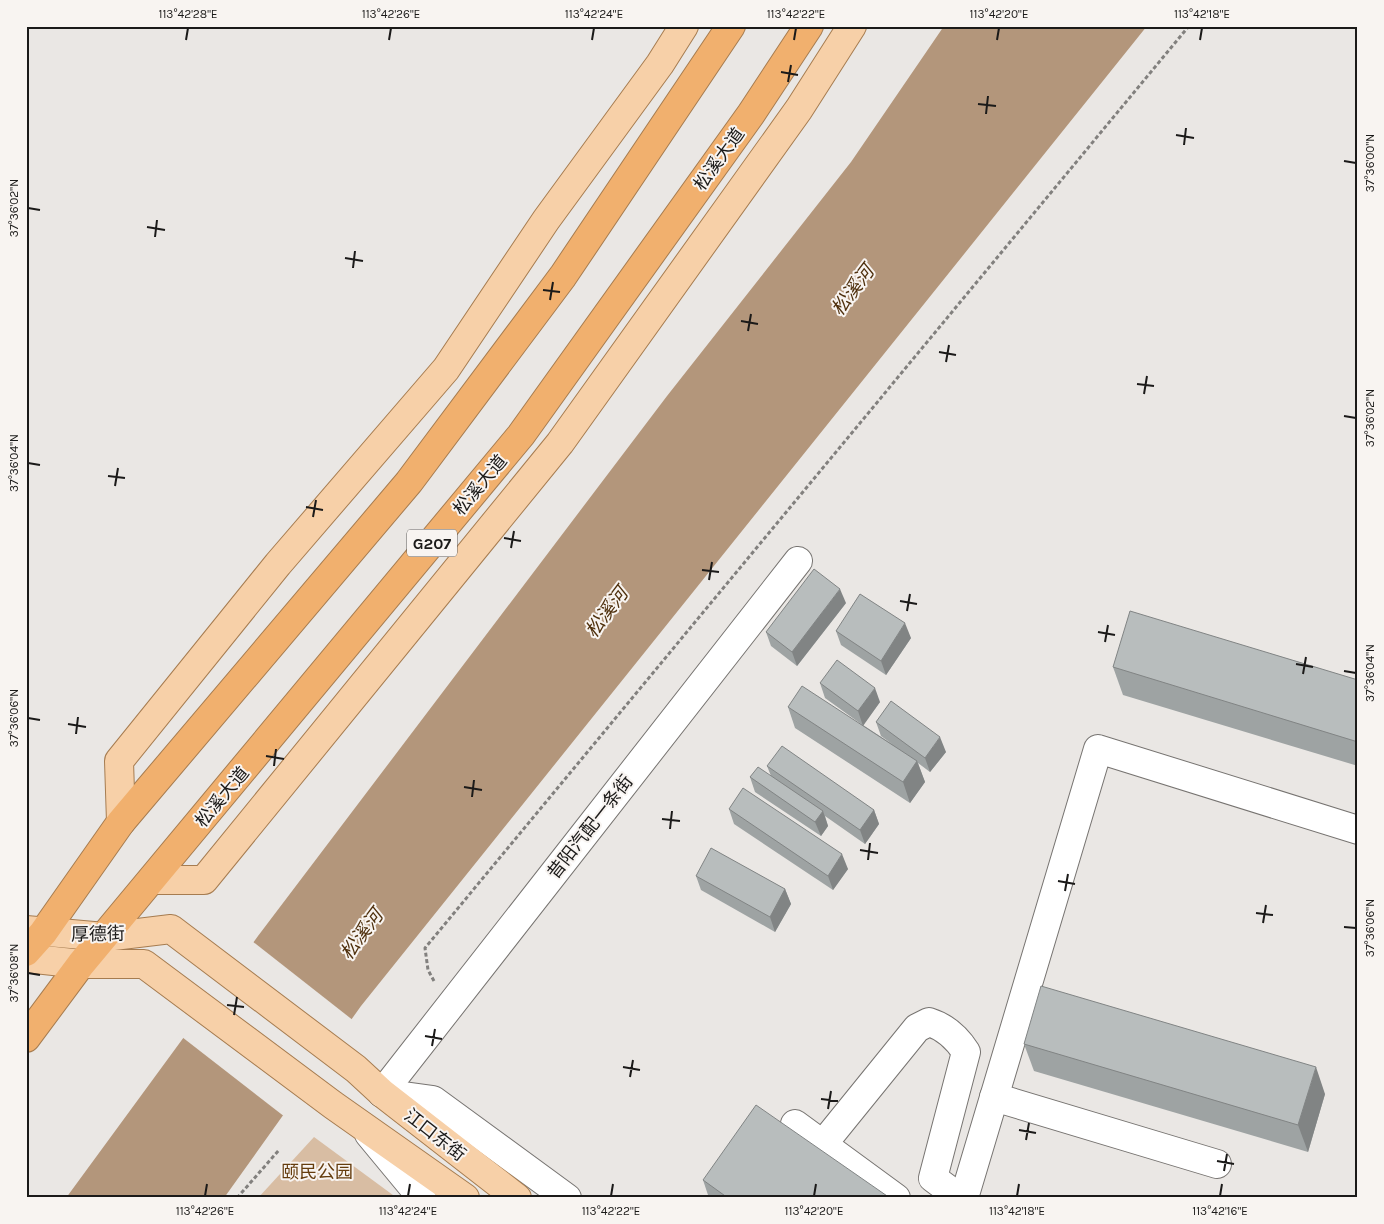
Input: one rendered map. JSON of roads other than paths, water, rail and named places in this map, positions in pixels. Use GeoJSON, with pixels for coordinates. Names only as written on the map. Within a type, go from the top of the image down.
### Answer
{"type":"FeatureCollection","features":[{"type":"Feature","properties":{"kind":"highway"},"geometry":{"type":"LineString","coordinates":[[30,934],[121,822],[409,482],[563,276],[731,26]]}},
{"type":"Feature","properties":{"kind":"highway","name":"松溪大道"},"geometry":{"type":"LineString","coordinates":[[26,1038],[81,964],[154,880],[521,435],[751,114],[809,26]]}},
{"type":"Feature","properties":{"kind":"main road"},"geometry":{"type":"LineString","coordinates":[[121,822],[119,761],[278,564],[446,369],[546,220],[660,64],[684,26]]}},
{"type":"Feature","properties":{"kind":"main road"},"geometry":{"type":"LineString","coordinates":[[154,880],[204,880],[217,865],[560,443],[799,108],[852,26]]}},
{"type":"Feature","properties":{"kind":"main road","name":"厚德街"},"geometry":{"type":"LineString","coordinates":[[30,934],[105,936],[170,929]]}},
{"type":"Feature","properties":{"kind":"main road","name":"江口东街"},"geometry":{"type":"LineString","coordinates":[[170,929],[356,1069],[382,1093],[517,1198]]}},
{"type":"Feature","properties":{"kind":"main road","name":"厚德街"},"geometry":{"type":"LineString","coordinates":[[26,958],[81,964],[144,964]]}},
{"type":"Feature","properties":{"kind":"main road","name":"江口东街"},"geometry":{"type":"LineString","coordinates":[[144,964],[332,1105],[361,1123],[465,1198]]}},
{"type":"Feature","properties":{"kind":"main road"},"geometry":{"type":"LineString","coordinates":[[361,1123],[382,1093]]}},
{"type":"Feature","properties":{"kind":"street","name":"昔阳汽配一条街"},"geometry":{"type":"LineString","coordinates":[[382,1093],[798,561]]}},
{"type":"Feature","properties":{"kind":"street"},"geometry":{"type":"LineString","coordinates":[[964,1198],[1098,748],[1358,830]]}},
{"type":"Feature","properties":{"kind":"street"},"geometry":{"type":"LineString","coordinates":[[823,1144],[917,1028],[929,1022],[941,1026],[960,1042],[966,1052],[934,1178],[960,1198]]}},
{"type":"Feature","properties":{"kind":"street"},"geometry":{"type":"LineString","coordinates":[[382,1093],[433,1100],[567,1198]]}},
{"type":"Feature","properties":{"kind":"street"},"geometry":{"type":"LineString","coordinates":[[994,1097],[1217,1164]]}},
{"type":"Feature","properties":{"kind":"street"},"geometry":{"type":"LineString","coordinates":[[361,1123],[422,1198]]}},
{"type":"Feature","properties":{"kind":"street"},"geometry":{"type":"LineString","coordinates":[[794,1124],[896,1198]]}},
{"type":"Feature","properties":{"kind":"water","name":"松溪河"},"geometry":{"type":"Polygon","coordinates":[[[944,26],[1147,26],[361,1006],[224,1198],[66,1198],[258,936],[667,396],[851,162],[944,26]]]}},
{"type":"Feature","properties":{"kind":"park label","name":"颐民公园"},"geometry":{"type":"Point","coordinates":[317,1172]}}]}
